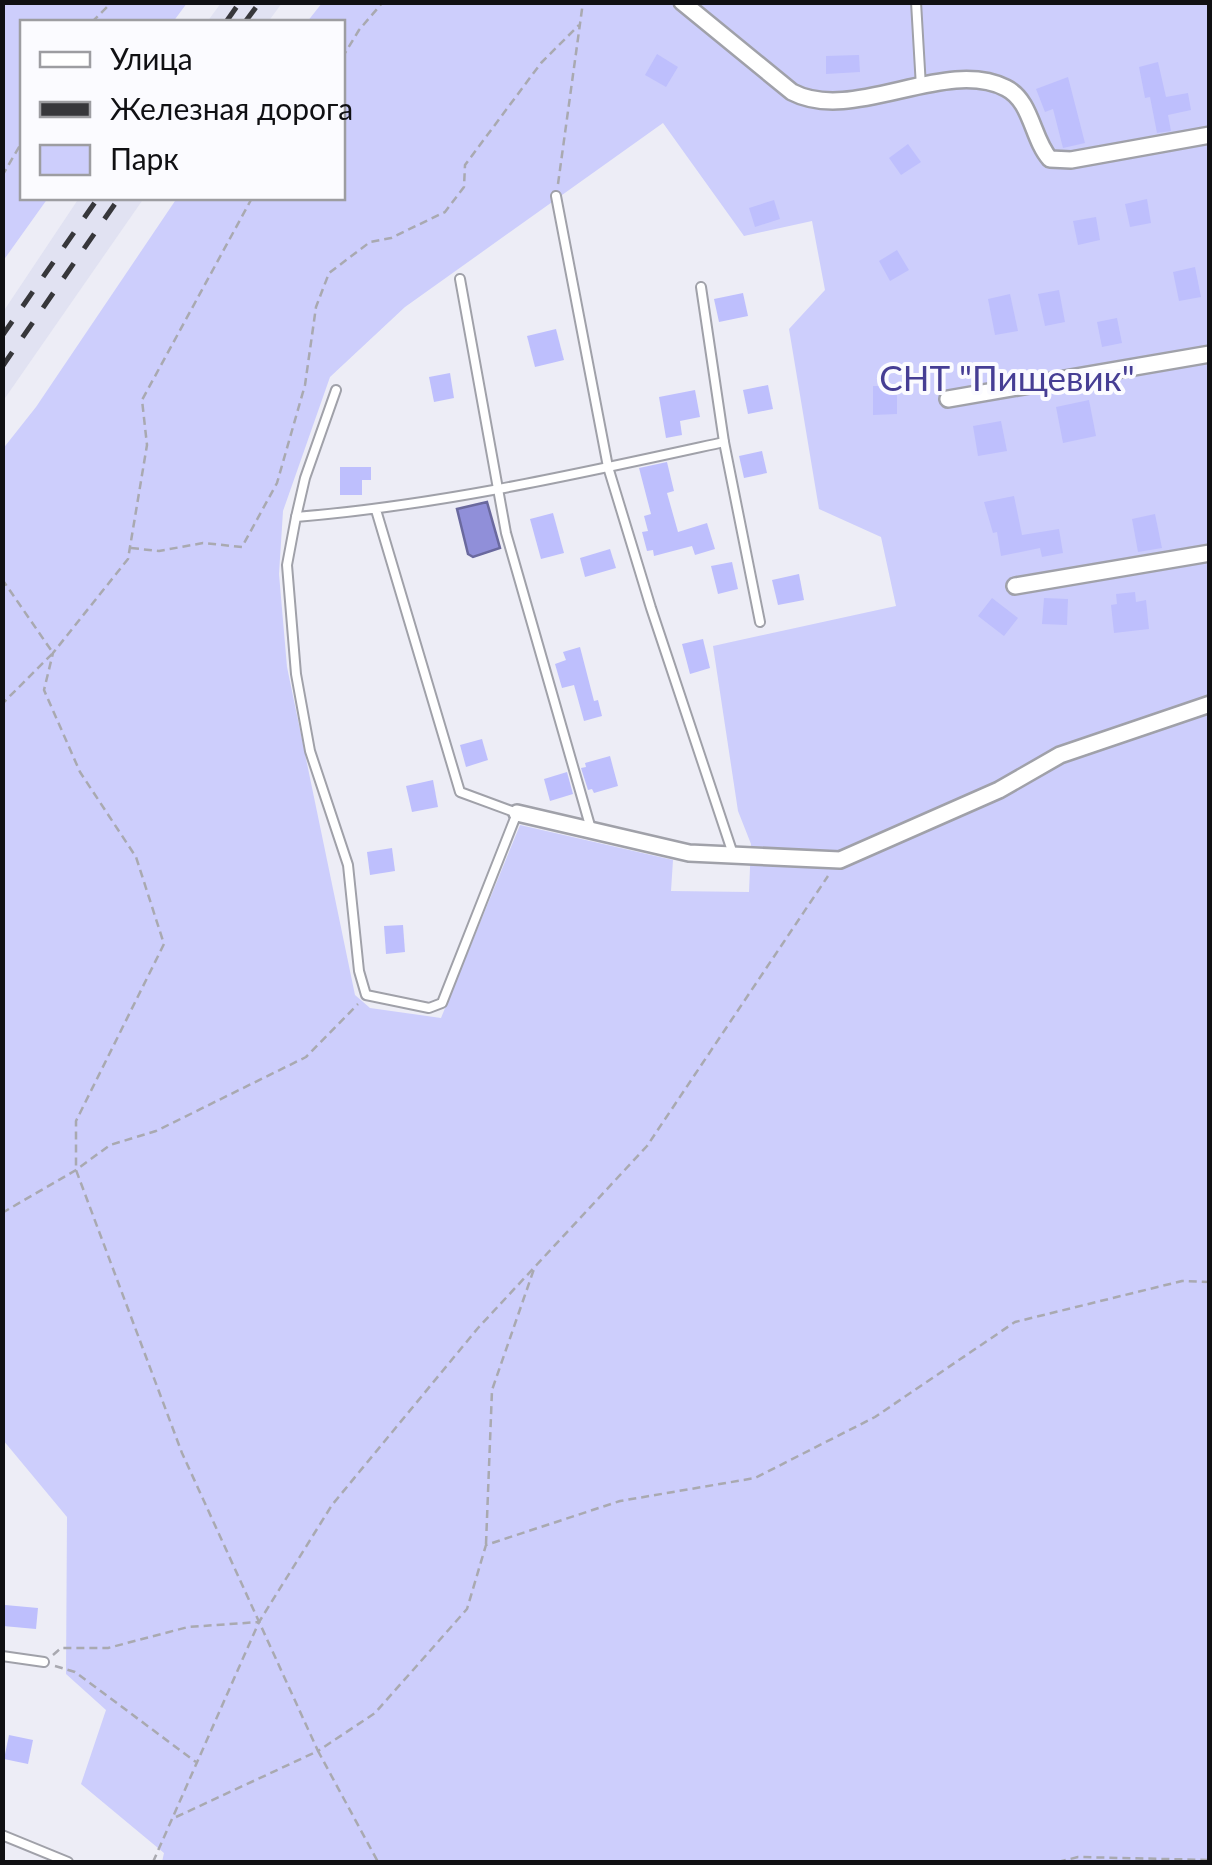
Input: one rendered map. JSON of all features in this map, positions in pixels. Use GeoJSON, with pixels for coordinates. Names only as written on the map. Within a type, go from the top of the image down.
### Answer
{"type":"FeatureCollection","features":[{"type":"Feature","properties":{"kind":"street"},"geometry":{"type":"LineString","coordinates":[[682,2],[792,92],[806,99],[972,80],[1006,88],[1023,103],[1040,148],[1050,160],[1071,160],[1210,135]]}},
{"type":"Feature","properties":{"kind":"street"},"geometry":{"type":"LineString","coordinates":[[948,399],[1210,354]]}},
{"type":"Feature","properties":{"kind":"street"},"geometry":{"type":"LineString","coordinates":[[1015,586],[1210,553]]}},
{"type":"Feature","properties":{"kind":"street"},"geometry":{"type":"LineString","coordinates":[[517,814],[689,853],[840,860],[999,790],[1060,755],[1210,704]]}},
{"type":"Feature","properties":{"kind":"lane"},"geometry":{"type":"LineString","coordinates":[[916,2],[921,87]]}},
{"type":"Feature","properties":{"kind":"lane"},"geometry":{"type":"LineString","coordinates":[[556,196],[608,467],[650,608],[733,854]]}},
{"type":"Feature","properties":{"kind":"lane"},"geometry":{"type":"LineString","coordinates":[[460,279],[506,533],[592,829]]}},
{"type":"Feature","properties":{"kind":"lane"},"geometry":{"type":"LineString","coordinates":[[701,287],[724,442],[760,622]]}},
{"type":"Feature","properties":{"kind":"lane"},"geometry":{"type":"LineString","coordinates":[[336,390],[305,478],[287,565],[296,674],[310,751],[348,866],[359,971],[366,996],[429,1008],[442,1003],[517,814],[460,792],[376,510]]}},
{"type":"Feature","properties":{"kind":"lane"},"geometry":{"type":"LineString","coordinates":[[296,517],[376,510],[497,489],[724,442]]}},
{"type":"Feature","properties":{"kind":"lane"},"geometry":{"type":"LineString","coordinates":[[2,1656],[44,1662]]}},
{"type":"Feature","properties":{"kind":"lane"},"geometry":{"type":"LineString","coordinates":[[2,1835],[68,1862]]}},
{"type":"Feature","properties":{"kind":"path"},"geometry":{"type":"LineString","coordinates":[[94,20],[112,2]]}},
{"type":"Feature","properties":{"kind":"path"},"geometry":{"type":"LineString","coordinates":[[345,53],[382,2]]}},
{"type":"Feature","properties":{"kind":"path"},"geometry":{"type":"LineString","coordinates":[[556,196],[582,2]]}},
{"type":"Feature","properties":{"kind":"path"},"geometry":{"type":"LineString","coordinates":[[130,548],[158,551],[203,543],[242,546],[278,484],[305,385],[316,307],[329,274],[370,242],[391,238],[445,212],[464,187],[465,165],[541,63],[579,25]]}},
{"type":"Feature","properties":{"kind":"path"},"geometry":{"type":"LineString","coordinates":[[2,176],[20,145]]}},
{"type":"Feature","properties":{"kind":"path"},"geometry":{"type":"LineString","coordinates":[[2,704],[53,653],[128,559],[146,445],[142,400],[251,200]]}},
{"type":"Feature","properties":{"kind":"path"},"geometry":{"type":"LineString","coordinates":[[2,579],[53,653],[44,690],[80,772],[136,858],[164,944],[76,1121],[76,1170],[182,1453],[318,1751],[378,1862]]}},
{"type":"Feature","properties":{"kind":"path"},"geometry":{"type":"LineString","coordinates":[[154,1862],[259,1622],[332,1506],[478,1328],[647,1146],[840,860]]}},
{"type":"Feature","properties":{"kind":"path"},"geometry":{"type":"LineString","coordinates":[[2,1213],[76,1170],[110,1145],[156,1131],[306,1057],[366,996]]}},
{"type":"Feature","properties":{"kind":"path"},"geometry":{"type":"LineString","coordinates":[[173,1818],[318,1751],[375,1713],[468,1608],[486,1546],[492,1390],[535,1268]]}},
{"type":"Feature","properties":{"kind":"path"},"geometry":{"type":"LineString","coordinates":[[486,1546],[620,1501],[755,1478],[875,1416],[1015,1322],[1182,1281],[1210,1282]]}},
{"type":"Feature","properties":{"kind":"path"},"geometry":{"type":"LineString","coordinates":[[44,1662],[61,1648],[108,1648],[188,1627],[259,1622]]}},
{"type":"Feature","properties":{"kind":"path"},"geometry":{"type":"LineString","coordinates":[[44,1662],[75,1672],[197,1762]]}},
{"type":"Feature","properties":{"kind":"path"},"geometry":{"type":"LineString","coordinates":[[1058,1862],[1078,1857],[1210,1860]]}},
{"type":"Feature","properties":{"kind":"shaded area"},"geometry":{"type":"Polygon","coordinates":[[[221,2],[282,3],[269,20],[208,20],[221,2]]]}},
{"type":"Feature","properties":{"kind":"shaded area"},"geometry":{"type":"Polygon","coordinates":[[[78,200],[143,200],[3,401],[3,312],[78,200]]]}},
{"type":"Feature","properties":{"kind":"green space"},"geometry":{"type":"Polygon","coordinates":[[[3,2],[187,3],[174,20],[20,20],[20,200],[47,200],[3,261],[3,2]]]}},
{"type":"Feature","properties":{"kind":"green space","name":"СНТ \"Пищевик\""},"geometry":{"type":"Polygon","coordinates":[[[322,3],[1209,3],[1209,1862],[162,1862],[164,1853],[81,1784],[106,1710],[66,1674],[67,1517],[3,1440],[2,450],[36,407],[176,200],[345,200],[345,20],[309,20],[322,3]],[[663,123],[405,307],[330,377],[283,511],[279,574],[287,667],[355,995],[370,1008],[441,1018],[520,825],[673,860],[671,891],[749,892],[751,844],[738,811],[713,646],[896,606],[881,537],[819,509],[789,329],[825,290],[812,221],[744,236],[663,123]]]}},
{"type":"Feature","properties":{"kind":"water"},"geometry":{"type":"Polygon","coordinates":[[[487,502],[500,548],[473,557],[468,554],[457,509],[487,502]]]}},
{"type":"Feature","properties":{"kind":"building"},"geometry":{"type":"Polygon","coordinates":[[[657,54],[678,67],[666,87],[645,75],[657,54]]]}},
{"type":"Feature","properties":{"kind":"building"},"geometry":{"type":"Polygon","coordinates":[[[859,55],[860,72],[826,74],[826,56],[859,55]]]}},
{"type":"Feature","properties":{"kind":"building"},"geometry":{"type":"Polygon","coordinates":[[[1158,62],[1166,97],[1188,93],[1191,110],[1168,115],[1171,131],[1157,133],[1139,67],[1158,62]]]}},
{"type":"Feature","properties":{"kind":"building"},"geometry":{"type":"Polygon","coordinates":[[[1068,77],[1085,143],[1063,148],[1053,109],[1045,112],[1036,89],[1068,77]]]}},
{"type":"Feature","properties":{"kind":"building"},"geometry":{"type":"Polygon","coordinates":[[[908,144],[921,162],[901,175],[889,158],[908,144]]]}},
{"type":"Feature","properties":{"kind":"building"},"geometry":{"type":"Polygon","coordinates":[[[1147,199],[1151,223],[1130,227],[1125,204],[1147,199]]]}},
{"type":"Feature","properties":{"kind":"building"},"geometry":{"type":"Polygon","coordinates":[[[774,200],[780,219],[755,227],[749,208],[774,200]]]}},
{"type":"Feature","properties":{"kind":"building"},"geometry":{"type":"Polygon","coordinates":[[[1096,217],[1100,240],[1078,245],[1073,221],[1096,217]]]}},
{"type":"Feature","properties":{"kind":"building"},"geometry":{"type":"Polygon","coordinates":[[[897,250],[909,270],[890,281],[879,261],[897,250]]]}},
{"type":"Feature","properties":{"kind":"building"},"geometry":{"type":"Polygon","coordinates":[[[1195,267],[1201,297],[1179,301],[1173,272],[1195,267]]]}},
{"type":"Feature","properties":{"kind":"building"},"geometry":{"type":"Polygon","coordinates":[[[1059,290],[1065,322],[1045,326],[1038,294],[1059,290]]]}},
{"type":"Feature","properties":{"kind":"building"},"geometry":{"type":"Polygon","coordinates":[[[743,293],[748,316],[719,322],[714,299],[743,293]]]}},
{"type":"Feature","properties":{"kind":"building"},"geometry":{"type":"Polygon","coordinates":[[[1010,294],[1018,331],[995,335],[988,299],[1010,294]]]}},
{"type":"Feature","properties":{"kind":"building"},"geometry":{"type":"Polygon","coordinates":[[[1117,318],[1122,343],[1102,347],[1097,322],[1117,318]]]}},
{"type":"Feature","properties":{"kind":"building"},"geometry":{"type":"Polygon","coordinates":[[[556,329],[564,360],[535,367],[527,336],[556,329]]]}},
{"type":"Feature","properties":{"kind":"building"},"geometry":{"type":"Polygon","coordinates":[[[450,373],[454,398],[434,402],[429,377],[450,373]]]}},
{"type":"Feature","properties":{"kind":"building"},"geometry":{"type":"Polygon","coordinates":[[[768,385],[773,409],[748,414],[743,390],[768,385]]]}},
{"type":"Feature","properties":{"kind":"building"},"geometry":{"type":"Polygon","coordinates":[[[873,386],[897,386],[897,414],[873,415],[873,386]]]}},
{"type":"Feature","properties":{"kind":"building"},"geometry":{"type":"Polygon","coordinates":[[[695,390],[700,417],[680,421],[682,435],[666,438],[659,397],[695,390]]]}},
{"type":"Feature","properties":{"kind":"building"},"geometry":{"type":"Polygon","coordinates":[[[1089,400],[1096,436],[1063,443],[1056,407],[1089,400]]]}},
{"type":"Feature","properties":{"kind":"building"},"geometry":{"type":"Polygon","coordinates":[[[1001,421],[1007,451],[978,456],[973,426],[1001,421]]]}},
{"type":"Feature","properties":{"kind":"building"},"geometry":{"type":"Polygon","coordinates":[[[762,451],[767,473],[744,478],[739,456],[762,451]]]}},
{"type":"Feature","properties":{"kind":"building"},"geometry":{"type":"Polygon","coordinates":[[[667,462],[674,491],[667,493],[678,532],[707,523],[715,549],[695,555],[692,546],[654,556],[653,550],[647,551],[642,532],[648,531],[644,516],[651,514],[639,468],[667,462]]]}},
{"type":"Feature","properties":{"kind":"building"},"geometry":{"type":"Polygon","coordinates":[[[340,467],[371,467],[371,480],[362,480],[362,495],[340,495],[340,467]]]}},
{"type":"Feature","properties":{"kind":"building"},"geometry":{"type":"Polygon","coordinates":[[[1014,496],[1022,535],[1059,529],[1063,553],[1042,557],[1040,548],[1001,556],[997,532],[993,533],[984,502],[1014,496]]]}},
{"type":"Feature","properties":{"kind":"building"},"geometry":{"type":"Polygon","coordinates":[[[553,513],[564,553],[541,559],[530,519],[553,513]]]}},
{"type":"Feature","properties":{"kind":"building"},"geometry":{"type":"Polygon","coordinates":[[[1155,514],[1162,548],[1138,552],[1132,519],[1155,514]]]}},
{"type":"Feature","properties":{"kind":"building"},"geometry":{"type":"Polygon","coordinates":[[[610,549],[616,568],[585,577],[580,558],[610,549]]]}},
{"type":"Feature","properties":{"kind":"building"},"geometry":{"type":"Polygon","coordinates":[[[732,562],[738,589],[718,594],[711,566],[732,562]]]}},
{"type":"Feature","properties":{"kind":"building"},"geometry":{"type":"Polygon","coordinates":[[[799,574],[804,600],[778,605],[772,580],[799,574]]]}},
{"type":"Feature","properties":{"kind":"building"},"geometry":{"type":"Polygon","coordinates":[[[1135,592],[1136,602],[1146,600],[1149,629],[1114,633],[1111,605],[1117,604],[1116,594],[1135,592]]]}},
{"type":"Feature","properties":{"kind":"building"},"geometry":{"type":"Polygon","coordinates":[[[992,598],[1018,618],[1004,636],[978,616],[992,598]]]}},
{"type":"Feature","properties":{"kind":"building"},"geometry":{"type":"Polygon","coordinates":[[[1044,598],[1068,599],[1067,625],[1042,624],[1044,598]]]}},
{"type":"Feature","properties":{"kind":"building"},"geometry":{"type":"Polygon","coordinates":[[[703,639],[710,668],[690,674],[682,644],[703,639]]]}},
{"type":"Feature","properties":{"kind":"building"},"geometry":{"type":"Polygon","coordinates":[[[580,647],[594,701],[598,700],[602,716],[584,721],[574,685],[562,688],[555,664],[566,660],[563,652],[580,647]]]}},
{"type":"Feature","properties":{"kind":"building"},"geometry":{"type":"Polygon","coordinates":[[[482,739],[488,760],[466,767],[460,745],[482,739]]]}},
{"type":"Feature","properties":{"kind":"building"},"geometry":{"type":"Polygon","coordinates":[[[610,756],[618,786],[594,793],[588,790],[581,768],[586,767],[585,763],[610,756]]]}},
{"type":"Feature","properties":{"kind":"building"},"geometry":{"type":"Polygon","coordinates":[[[567,772],[573,794],[550,801],[544,779],[567,772]]]}},
{"type":"Feature","properties":{"kind":"building"},"geometry":{"type":"Polygon","coordinates":[[[433,780],[438,807],[412,812],[406,786],[433,780]]]}},
{"type":"Feature","properties":{"kind":"building"},"geometry":{"type":"Polygon","coordinates":[[[392,848],[395,871],[370,875],[367,852],[392,848]]]}},
{"type":"Feature","properties":{"kind":"building"},"geometry":{"type":"Polygon","coordinates":[[[403,925],[405,952],[386,954],[384,926],[403,925]]]}},
{"type":"Feature","properties":{"kind":"building"},"geometry":{"type":"Polygon","coordinates":[[[5,1605],[38,1608],[36,1629],[3,1626],[5,1605]]]}},
{"type":"Feature","properties":{"kind":"building"},"geometry":{"type":"Polygon","coordinates":[[[9,1735],[33,1740],[28,1764],[4,1759],[9,1735]]]}},
{"type":"Feature","properties":{"kind":"railway"},"geometry":{"type":"LineString","coordinates":[[227,20],[240,2]]}},
{"type":"Feature","properties":{"kind":"railway"},"geometry":{"type":"LineString","coordinates":[[246,20],[260,2]]}},
{"type":"Feature","properties":{"kind":"railway"},"geometry":{"type":"LineString","coordinates":[[2,336],[97,200]]}},
{"type":"Feature","properties":{"kind":"railway"},"geometry":{"type":"LineString","coordinates":[[2,367],[118,200]]}}]}
